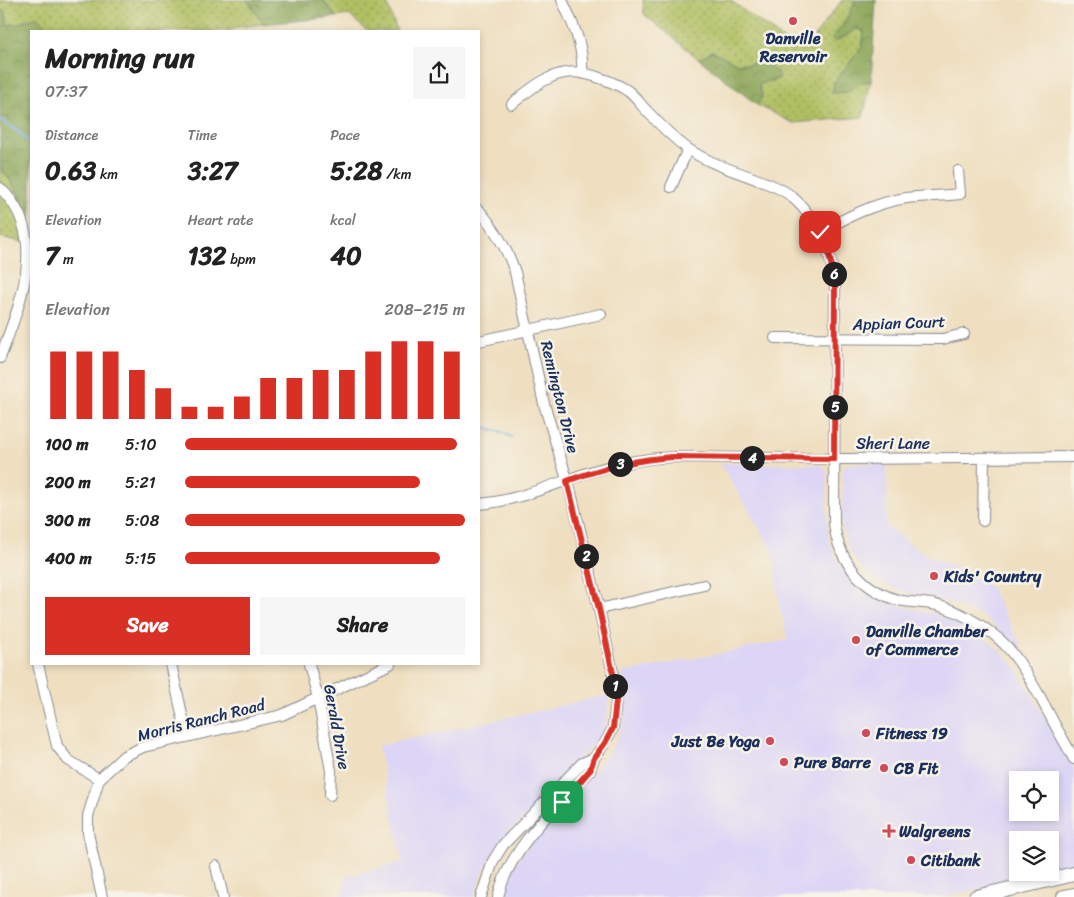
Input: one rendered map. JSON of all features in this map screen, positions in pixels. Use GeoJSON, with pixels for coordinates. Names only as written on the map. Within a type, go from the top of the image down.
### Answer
{"type":"FeatureCollection","features":[{"type":"Feature","properties":{"kind":"main road"},"geometry":{"type":"LineString","coordinates":[[976,897],[1074,874]]}},
{"type":"Feature","properties":{"kind":"main road"},"geometry":{"type":"LineString","coordinates":[[1064,897],[1074,895]]}},
{"type":"Feature","properties":{"kind":"street"},"geometry":{"type":"LineString","coordinates":[[562,0],[579,39],[582,55],[582,73]]}},
{"type":"Feature","properties":{"kind":"street"},"geometry":{"type":"LineString","coordinates":[[512,104],[532,87],[547,79],[568,73],[582,73],[616,84],[629,92],[660,125],[688,149],[717,165],[780,189],[791,196],[803,208],[820,232],[829,254],[834,275],[836,339],[835,537],[853,572],[866,585],[898,600],[936,606],[963,615],[996,636],[1012,652],[1022,666],[1074,759]]}},
{"type":"Feature","properties":{"kind":"street"},"geometry":{"type":"LineString","coordinates":[[671,187],[688,149]]}},
{"type":"Feature","properties":{"kind":"street"},"geometry":{"type":"LineString","coordinates":[[820,232],[848,217],[881,204],[906,198],[960,194],[958,171]]}},
{"type":"Feature","properties":{"kind":"street"},"geometry":{"type":"LineString","coordinates":[[0,188],[14,206],[23,226],[28,246],[28,267],[23,289],[0,358]]}},
{"type":"Feature","properties":{"kind":"street","name":"Remington Drive"},"geometry":{"type":"LineString","coordinates":[[480,211],[491,224],[510,257],[515,272],[544,404],[567,481],[599,609],[617,692],[613,728],[594,758],[590,770],[527,840],[516,855],[501,883],[498,897]]}},
{"type":"Feature","properties":{"kind":"street"},"geometry":{"type":"LineString","coordinates":[[480,342],[601,314]]}},
{"type":"Feature","properties":{"kind":"street","name":"Appian Court"},"geometry":{"type":"LineString","coordinates":[[775,338],[943,339],[964,334]]}},
{"type":"Feature","properties":{"kind":"street","name":"Sheri Lane"},"geometry":{"type":"LineString","coordinates":[[480,504],[506,500],[624,463],[649,458],[834,459],[1074,456]]}},
{"type":"Feature","properties":{"kind":"street"},"geometry":{"type":"LineString","coordinates":[[982,521],[984,458]]}},
{"type":"Feature","properties":{"kind":"street"},"geometry":{"type":"LineString","coordinates":[[599,609],[704,585]]}},
{"type":"Feature","properties":{"kind":"street"},"geometry":{"type":"LineString","coordinates":[[38,665],[57,746],[68,760],[99,779],[88,816],[88,833],[102,897]]}},
{"type":"Feature","properties":{"kind":"street"},"geometry":{"type":"LineString","coordinates":[[170,665],[187,737]]}},
{"type":"Feature","properties":{"kind":"street","name":"Gerald Drive"},"geometry":{"type":"LineString","coordinates":[[309,665],[318,698],[331,772],[330,795]]}},
{"type":"Feature","properties":{"kind":"street","name":"Morris Ranch Road"},"geometry":{"type":"LineString","coordinates":[[99,779],[124,756],[137,750],[282,715],[388,665]]}},
{"type":"Feature","properties":{"kind":"street"},"geometry":{"type":"LineString","coordinates":[[482,897],[493,861],[503,846],[582,763],[594,758]]}},
{"type":"Feature","properties":{"kind":"street"},"geometry":{"type":"LineString","coordinates":[[216,866],[223,897]]}},
{"type":"Feature","properties":{"kind":"shaded area"},"geometry":{"type":"Polygon","coordinates":[[[720,463],[821,465],[827,472],[827,526],[829,540],[835,557],[851,580],[874,597],[931,613],[970,627],[1000,650],[1014,665],[1074,769],[1074,868],[1059,871],[1059,831],[1009,831],[1009,881],[1016,881],[944,897],[505,897],[516,864],[528,847],[605,758],[615,743],[624,720],[627,697],[622,673],[788,640],[780,606],[773,551],[720,463]]]}},
{"type":"Feature","properties":{"kind":"shaded area"},"geometry":{"type":"Polygon","coordinates":[[[846,465],[887,465],[886,527],[929,557],[962,570],[991,588],[1023,649],[981,615],[941,600],[896,589],[880,582],[864,571],[849,550],[842,525],[843,469],[846,465]]]}},
{"type":"Feature","properties":{"kind":"shaded area"},"geometry":{"type":"Polygon","coordinates":[[[609,695],[606,723],[598,739],[521,821],[508,832],[492,854],[480,878],[474,897],[341,897],[347,876],[403,862],[378,746],[609,695]]]}},
{"type":"Feature","properties":{"kind":"green space"},"geometry":{"type":"Polygon","coordinates":[[[0,0],[247,0],[264,24],[237,27],[232,30],[46,30],[45,25],[25,20],[18,25],[8,25],[5,11],[0,10],[0,0]]]}},
{"type":"Feature","properties":{"kind":"green space"},"geometry":{"type":"Polygon","coordinates":[[[247,0],[323,0],[336,17],[264,24],[247,0]]]}},
{"type":"Feature","properties":{"kind":"green space"},"geometry":{"type":"Polygon","coordinates":[[[323,0],[386,0],[397,30],[366,30],[349,15],[336,17],[323,0]]]}},
{"type":"Feature","properties":{"kind":"green space"},"geometry":{"type":"Polygon","coordinates":[[[643,0],[730,0],[789,44],[798,49],[805,49],[812,46],[816,34],[842,0],[856,0],[844,24],[832,38],[835,41],[857,29],[864,31],[863,47],[852,59],[832,93],[847,92],[859,82],[871,81],[863,117],[793,123],[757,105],[762,97],[759,85],[779,79],[765,63],[737,64],[712,51],[699,59],[644,14],[643,0]]]}},
{"type":"Feature","properties":{"kind":"green space"},"geometry":{"type":"Polygon","coordinates":[[[856,0],[876,0],[871,81],[859,83],[847,92],[832,93],[835,81],[862,47],[864,31],[857,29],[835,42],[832,38],[844,24],[856,0]]]}},
{"type":"Feature","properties":{"kind":"green space"},"geometry":{"type":"Polygon","coordinates":[[[0,11],[5,11],[8,25],[38,17],[45,25],[46,30],[30,30],[30,215],[26,217],[17,190],[0,167],[0,11]]]}},
{"type":"Feature","properties":{"kind":"green space"},"geometry":{"type":"Polygon","coordinates":[[[712,51],[738,64],[765,63],[777,72],[779,79],[759,85],[762,97],[757,105],[699,59],[712,51]]]}},
{"type":"Feature","properties":{"kind":"green space"},"geometry":{"type":"Polygon","coordinates":[[[0,167],[18,193],[26,213],[29,223],[30,244],[0,237],[0,167]]]}},
{"type":"Feature","properties":{"kind":"waterway"},"geometry":{"type":"LineString","coordinates":[[0,119],[20,133],[30,143]]}},
{"type":"Feature","properties":{"kind":"waterway"},"geometry":{"type":"LineString","coordinates":[[480,426],[511,437]]}},
{"type":"Feature","properties":{"kind":"place","name":"Danville Reservoir"},"geometry":{"type":"Point","coordinates":[793,21]}},
{"type":"Feature","properties":{"kind":"place","name":"Kids' Country"},"geometry":{"type":"Point","coordinates":[934,576]}},
{"type":"Feature","properties":{"kind":"place","name":"Danville Chamber of Commerce"},"geometry":{"type":"Point","coordinates":[856,640]}},
{"type":"Feature","properties":{"kind":"place","name":"Fitness 19"},"geometry":{"type":"Point","coordinates":[866,733]}},
{"type":"Feature","properties":{"kind":"place","name":"Just Be Yoga"},"geometry":{"type":"Point","coordinates":[770,741]}},
{"type":"Feature","properties":{"kind":"place","name":"Pure Barre"},"geometry":{"type":"Point","coordinates":[784,762]}},
{"type":"Feature","properties":{"kind":"place","name":"CB Fit"},"geometry":{"type":"Point","coordinates":[884,768]}},
{"type":"Feature","properties":{"kind":"place","name":"Walgreens"},"geometry":{"type":"Point","coordinates":[889,831]}},
{"type":"Feature","properties":{"kind":"place","name":"Citibank"},"geometry":{"type":"Point","coordinates":[911,860]}},
{"type":"Feature","properties":{"kind":"route"},"geometry":{"type":"LineString","coordinates":[[562,802],[590,770],[594,758],[613,728],[617,692],[599,609],[567,481],[593,471],[649,458],[834,459],[835,282],[829,254],[820,232]]}}]}
